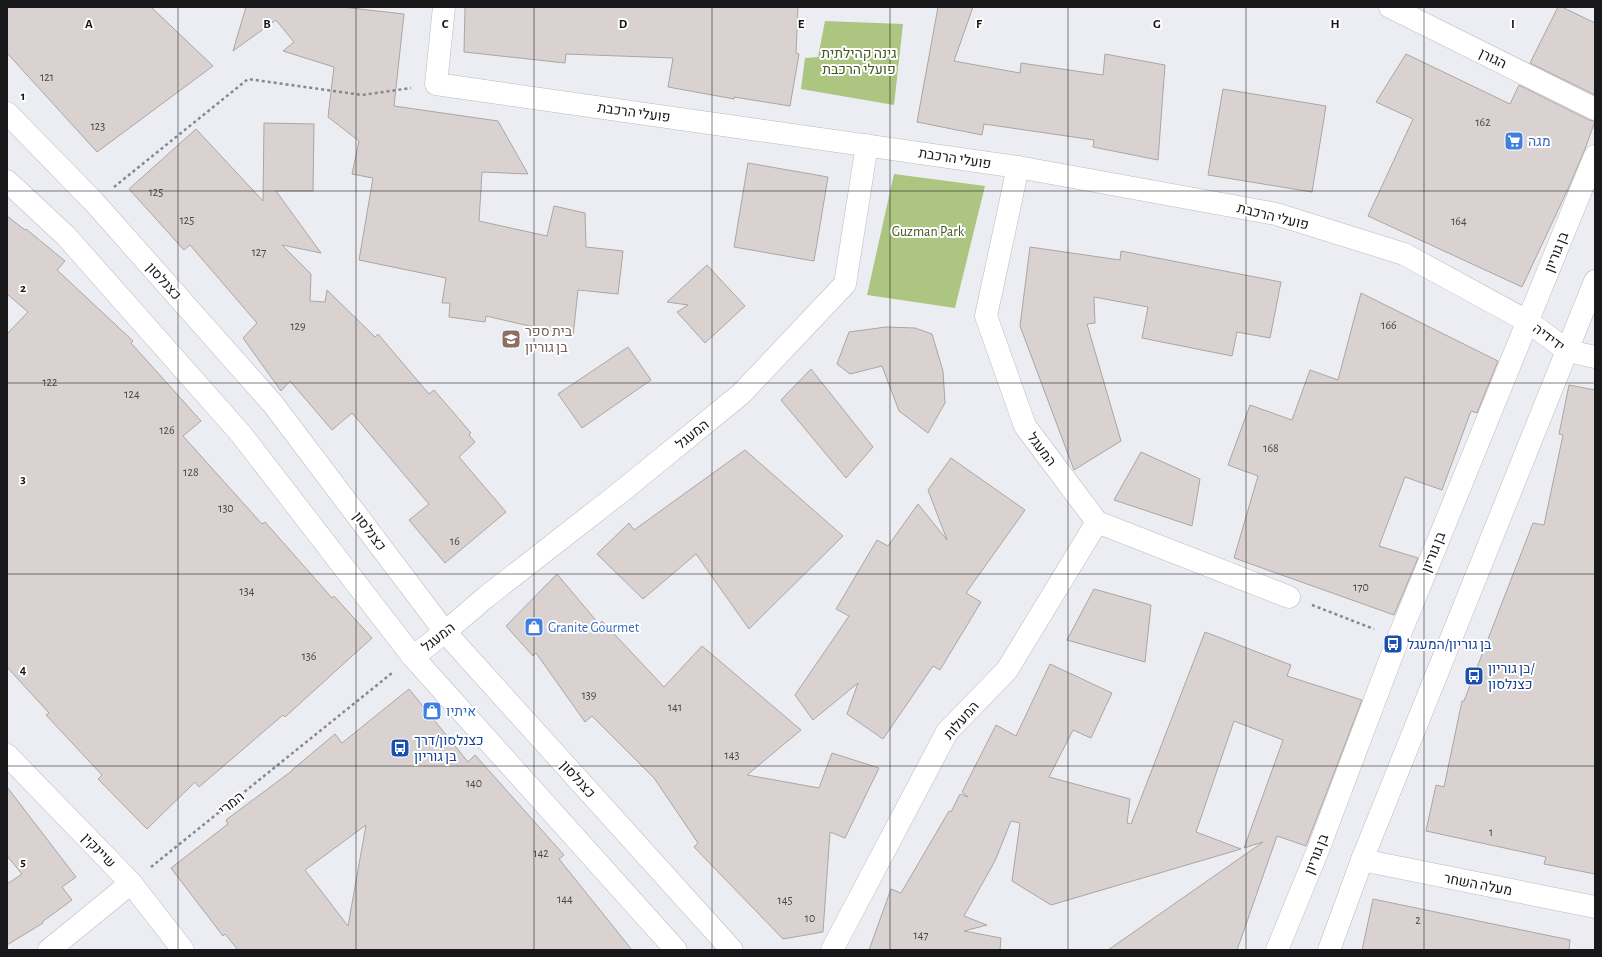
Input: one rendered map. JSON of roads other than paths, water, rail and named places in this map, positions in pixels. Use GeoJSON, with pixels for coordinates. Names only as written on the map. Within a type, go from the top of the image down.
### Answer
{"type":"FeatureCollection","features":[{"type":"Feature","properties":{"kind":"street","name":"פועלי הרכבת"},"geometry":{"type":"LineString","coordinates":[[444,7],[436,84],[1018,167],[1276,214],[1404,254],[1527,321]]}},
{"type":"Feature","properties":{"kind":"street","name":"הגורן"},"geometry":{"type":"LineString","coordinates":[[1390,7],[1595,109]]}},
{"type":"Feature","properties":{"kind":"street","name":"כצנלסון"},"geometry":{"type":"LineString","coordinates":[[7,113],[94,202],[273,404],[445,632],[732,950]]}},
{"type":"Feature","properties":{"kind":"street","name":"המעגל"},"geometry":{"type":"LineString","coordinates":[[413,656],[622,491],[741,394],[845,284],[867,145]]}},
{"type":"Feature","properties":{"kind":"street","name":"בן גוריון"},"geometry":{"type":"LineString","coordinates":[[1277,950],[1318,850],[1398,639],[1595,156]]}},
{"type":"Feature","properties":{"kind":"street","name":"המעגל"},"geometry":{"type":"LineString","coordinates":[[1018,167],[986,316],[1025,426],[1097,522]]}},
{"type":"Feature","properties":{"kind":"street"},"geometry":{"type":"LineString","coordinates":[[7,181],[66,236],[241,434],[413,656],[676,950]]}},
{"type":"Feature","properties":{"kind":"street"},"geometry":{"type":"LineString","coordinates":[[1329,950],[1362,860],[1595,281]]}},
{"type":"Feature","properties":{"kind":"street","name":"ידידיה"},"geometry":{"type":"LineString","coordinates":[[1527,321],[1568,351],[1595,358]]}},
{"type":"Feature","properties":{"kind":"street"},"geometry":{"type":"LineString","coordinates":[[1097,522],[1289,597]]}},
{"type":"Feature","properties":{"kind":"street","name":"המעלות"},"geometry":{"type":"LineString","coordinates":[[832,950],[947,732],[1006,670],[1097,522]]}},
{"type":"Feature","properties":{"kind":"street","name":"שיינקין"},"geometry":{"type":"LineString","coordinates":[[7,755],[131,883],[183,950]]}},
{"type":"Feature","properties":{"kind":"street","name":"מעלה השחר"},"geometry":{"type":"LineString","coordinates":[[1362,860],[1595,907]]}},
{"type":"Feature","properties":{"kind":"street"},"geometry":{"type":"LineString","coordinates":[[49,950],[131,883]]}},
{"type":"Feature","properties":{"kind":"place","name":"מגה"},"geometry":{"type":"Point","coordinates":[1514,141]}},
{"type":"Feature","properties":{"kind":"place","name":"בית ספר בן גוריון"},"geometry":{"type":"Point","coordinates":[511,339]}},
{"type":"Feature","properties":{"kind":"place","name":"Granite Gourmet"},"geometry":{"type":"Point","coordinates":[534,627]}},
{"type":"Feature","properties":{"kind":"place","name":"בן גוריון/המעגל"},"geometry":{"type":"Point","coordinates":[1393,644]}},
{"type":"Feature","properties":{"kind":"place","name":"בן גוריון/ כצנלסון"},"geometry":{"type":"Point","coordinates":[1474,676]}},
{"type":"Feature","properties":{"kind":"place","name":"איתיו"},"geometry":{"type":"Point","coordinates":[432,711]}},
{"type":"Feature","properties":{"kind":"place","name":"כצנלסון/דרך בן גוריון"},"geometry":{"type":"Point","coordinates":[400,748]}},
{"type":"Feature","properties":{"kind":"park label","name":"גינה קהילתית פועלי הרכבת"},"geometry":{"type":"Point","coordinates":[859,62]}},
{"type":"Feature","properties":{"kind":"park label","name":"Guzman Park"},"geometry":{"type":"Point","coordinates":[928,231]}}]}
